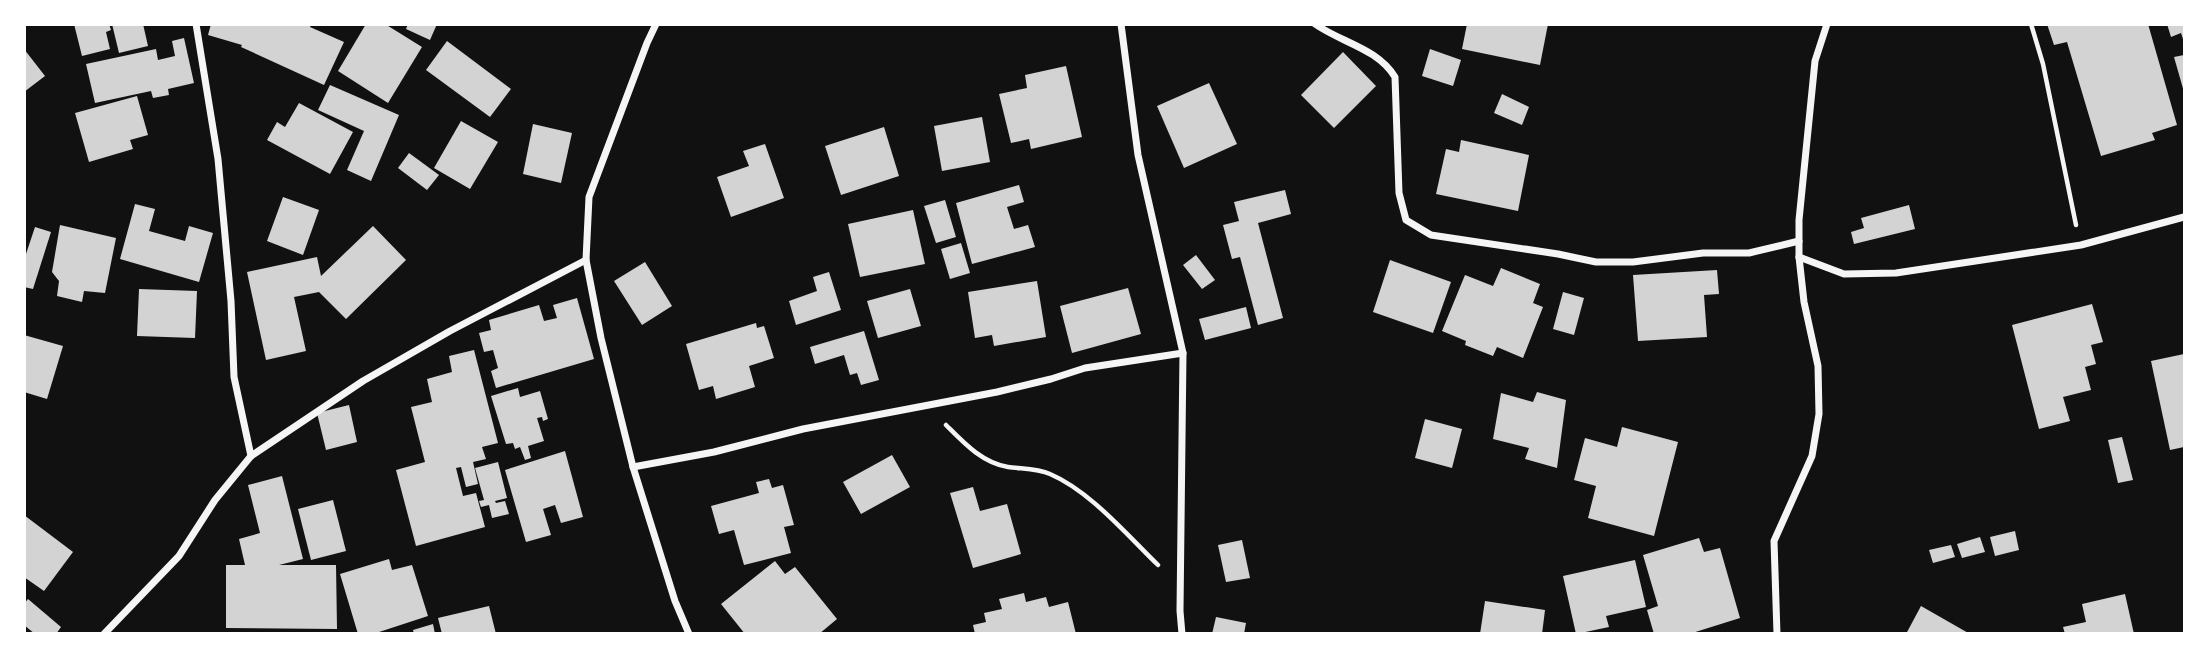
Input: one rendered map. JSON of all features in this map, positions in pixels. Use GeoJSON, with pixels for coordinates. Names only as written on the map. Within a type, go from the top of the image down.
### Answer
{"type":"FeatureCollection","features":[{"type":"Feature","properties":{"kind":"street"},"geometry":{"type":"LineString","coordinates":[[196,24],[218,159],[232,301],[234,377],[251,456]]}},
{"type":"Feature","properties":{"kind":"street"},"geometry":{"type":"LineString","coordinates":[[656,24],[589,197],[586,260],[601,338],[633,467],[689,634]]}},
{"type":"Feature","properties":{"kind":"street"},"geometry":{"type":"LineString","coordinates":[[1121,24],[1138,155],[1182,353],[1182,634]]}},
{"type":"Feature","properties":{"kind":"street"},"geometry":{"type":"LineString","coordinates":[[1315,24],[1332,37],[1366,50],[1387,65],[1395,77],[1399,193],[1406,220],[1431,235],[1596,262],[1633,262],[1703,253],[1749,253],[1799,241]]}},
{"type":"Feature","properties":{"kind":"street"},"geometry":{"type":"LineString","coordinates":[[1777,634],[1774,541],[1812,456],[1819,415],[1818,366],[1804,302],[1799,257],[1799,220],[1815,61],[1827,24]]}},
{"type":"Feature","properties":{"kind":"street"},"geometry":{"type":"LineString","coordinates":[[1799,257],[1844,274],[1896,272],[2081,245],[2185,217]]}},
{"type":"Feature","properties":{"kind":"street"},"geometry":{"type":"LineString","coordinates":[[104,634],[179,556],[215,500],[251,456],[363,381],[450,331],[586,260]]}},
{"type":"Feature","properties":{"kind":"street"},"geometry":{"type":"LineString","coordinates":[[633,467],[714,452],[803,429],[997,392],[1085,368],[1182,353]]}},
{"type":"Feature","properties":{"kind":"path"},"geometry":{"type":"LineString","coordinates":[[2031,24],[2043,64],[2081,245]]}},
{"type":"Feature","properties":{"kind":"path"},"geometry":{"type":"LineString","coordinates":[[926,404],[983,457],[999,465],[1051,474],[1077,491],[1121,529],[1180,587]]}},
{"type":"Feature","properties":{"kind":"building"},"geometry":{"type":"Polygon","coordinates":[[[74,24],[109,24],[111,30],[106,32],[110,49],[82,56],[74,24]]]}},
{"type":"Feature","properties":{"kind":"building"},"geometry":{"type":"Polygon","coordinates":[[[112,24],[143,24],[148,46],[119,53],[112,24]]]}},
{"type":"Feature","properties":{"kind":"building"},"geometry":{"type":"Polygon","coordinates":[[[211,24],[311,24],[310,27],[344,42],[324,85],[241,47],[242,45],[208,35],[211,24]]]}},
{"type":"Feature","properties":{"kind":"building"},"geometry":{"type":"Polygon","coordinates":[[[366,24],[385,24],[422,47],[388,103],[338,71],[366,24]]]}},
{"type":"Feature","properties":{"kind":"building"},"geometry":{"type":"Polygon","coordinates":[[[408,24],[437,24],[430,40],[406,29],[408,24]]]}},
{"type":"Feature","properties":{"kind":"building"},"geometry":{"type":"Polygon","coordinates":[[[1467,24],[1548,24],[1540,65],[1462,49],[1467,24]]]}},
{"type":"Feature","properties":{"kind":"building"},"geometry":{"type":"Polygon","coordinates":[[[2047,24],[2148,24],[2177,125],[2152,133],[2155,140],[2101,156],[2067,42],[2054,45],[2047,24]]]}},
{"type":"Feature","properties":{"kind":"building"},"geometry":{"type":"Polygon","coordinates":[[[2167,24],[2184,24],[2184,42],[2181,33],[2171,37],[2167,24]]]}},
{"type":"Feature","properties":{"kind":"building"},"geometry":{"type":"Polygon","coordinates":[[[184,38],[194,83],[168,89],[169,95],[153,98],[151,91],[95,103],[86,64],[156,49],[158,60],[175,56],[172,41],[184,38]]]}},
{"type":"Feature","properties":{"kind":"building"},"geometry":{"type":"Polygon","coordinates":[[[447,41],[511,89],[490,117],[426,70],[447,41]]]}},
{"type":"Feature","properties":{"kind":"building"},"geometry":{"type":"Polygon","coordinates":[[[24,49],[45,76],[24,92],[24,49]]]}},
{"type":"Feature","properties":{"kind":"building"},"geometry":{"type":"Polygon","coordinates":[[[1430,49],[1461,60],[1453,86],[1422,76],[1430,49]]]}},
{"type":"Feature","properties":{"kind":"building"},"geometry":{"type":"Polygon","coordinates":[[[1343,52],[1376,86],[1334,128],[1301,95],[1343,52]]]}},
{"type":"Feature","properties":{"kind":"building"},"geometry":{"type":"Polygon","coordinates":[[[2184,55],[2184,92],[2174,57],[2184,55]]]}},
{"type":"Feature","properties":{"kind":"building"},"geometry":{"type":"Polygon","coordinates":[[[1066,66],[1082,137],[1031,149],[1029,139],[1011,143],[999,94],[1027,88],[1025,75],[1066,66]]]}},
{"type":"Feature","properties":{"kind":"building"},"geometry":{"type":"Polygon","coordinates":[[[1209,83],[1237,144],[1184,168],[1157,106],[1209,83]]]}},
{"type":"Feature","properties":{"kind":"building"},"geometry":{"type":"Polygon","coordinates":[[[330,85],[399,115],[371,181],[347,170],[364,131],[318,110],[330,85]]]}},
{"type":"Feature","properties":{"kind":"building"},"geometry":{"type":"Polygon","coordinates":[[[1502,94],[1529,107],[1522,125],[1494,113],[1502,94]]]}},
{"type":"Feature","properties":{"kind":"building"},"geometry":{"type":"Polygon","coordinates":[[[137,96],[148,135],[130,140],[133,149],[89,162],[75,113],[137,96]]]}},
{"type":"Feature","properties":{"kind":"building"},"geometry":{"type":"Polygon","coordinates":[[[299,103],[353,132],[330,174],[267,140],[277,122],[285,127],[299,103]]]}},
{"type":"Feature","properties":{"kind":"building"},"geometry":{"type":"Polygon","coordinates":[[[982,117],[990,162],[942,171],[934,126],[982,117]]]}},
{"type":"Feature","properties":{"kind":"building"},"geometry":{"type":"Polygon","coordinates":[[[461,121],[498,142],[470,189],[434,168],[461,121]]]}},
{"type":"Feature","properties":{"kind":"building"},"geometry":{"type":"Polygon","coordinates":[[[533,124],[572,133],[561,183],[523,174],[533,124]]]}},
{"type":"Feature","properties":{"kind":"building"},"geometry":{"type":"Polygon","coordinates":[[[884,127],[899,176],[841,195],[825,146],[884,127]]]}},
{"type":"Feature","properties":{"kind":"building"},"geometry":{"type":"Polygon","coordinates":[[[1461,140],[1529,155],[1518,211],[1436,194],[1446,149],[1459,152],[1461,140]]]}},
{"type":"Feature","properties":{"kind":"building"},"geometry":{"type":"Polygon","coordinates":[[[765,144],[784,198],[731,217],[717,177],[749,166],[743,151],[765,144]]]}},
{"type":"Feature","properties":{"kind":"building"},"geometry":{"type":"Polygon","coordinates":[[[409,153],[439,175],[427,190],[398,168],[409,153]]]}},
{"type":"Feature","properties":{"kind":"building"},"geometry":{"type":"Polygon","coordinates":[[[1019,185],[1024,202],[1007,207],[1014,229],[1028,225],[1035,247],[972,264],[956,203],[1019,185]]]}},
{"type":"Feature","properties":{"kind":"building"},"geometry":{"type":"Polygon","coordinates":[[[1285,190],[1291,214],[1258,223],[1283,318],[1258,325],[1240,257],[1232,259],[1223,225],[1239,221],[1234,202],[1285,190]]]}},
{"type":"Feature","properties":{"kind":"building"},"geometry":{"type":"Polygon","coordinates":[[[283,197],[319,210],[303,255],[267,241],[283,197]]]}},
{"type":"Feature","properties":{"kind":"building"},"geometry":{"type":"Polygon","coordinates":[[[945,200],[956,237],[936,243],[924,206],[945,200]]]}},
{"type":"Feature","properties":{"kind":"building"},"geometry":{"type":"Polygon","coordinates":[[[135,204],[155,209],[149,231],[185,241],[189,226],[213,233],[199,282],[120,259],[135,204]]]}},
{"type":"Feature","properties":{"kind":"building"},"geometry":{"type":"Polygon","coordinates":[[[1909,205],[1915,229],[1854,244],[1851,232],[1864,228],[1861,218],[1909,205]]]}},
{"type":"Feature","properties":{"kind":"building"},"geometry":{"type":"Polygon","coordinates":[[[913,210],[925,264],[860,277],[848,224],[913,210]]]}},
{"type":"Feature","properties":{"kind":"building"},"geometry":{"type":"Polygon","coordinates":[[[60,225],[116,238],[105,293],[84,291],[82,302],[57,296],[59,281],[52,272],[60,225]]]}},
{"type":"Feature","properties":{"kind":"building"},"geometry":{"type":"Polygon","coordinates":[[[373,226],[406,260],[346,319],[319,292],[294,297],[306,351],[266,360],[247,272],[317,257],[321,276],[373,226]]]}},
{"type":"Feature","properties":{"kind":"building"},"geometry":{"type":"Polygon","coordinates":[[[35,227],[51,232],[33,289],[24,287],[24,260],[35,227]]]}},
{"type":"Feature","properties":{"kind":"building"},"geometry":{"type":"Polygon","coordinates":[[[961,243],[970,273],[950,279],[941,249],[961,243]]]}},
{"type":"Feature","properties":{"kind":"building"},"geometry":{"type":"Polygon","coordinates":[[[1196,255],[1215,280],[1202,289],[1183,265],[1196,255]]]}},
{"type":"Feature","properties":{"kind":"building"},"geometry":{"type":"Polygon","coordinates":[[[1390,260],[1451,282],[1433,333],[1373,312],[1390,260]]]}},
{"type":"Feature","properties":{"kind":"building"},"geometry":{"type":"Polygon","coordinates":[[[645,262],[672,306],[642,325],[614,281],[645,262]]]}},
{"type":"Feature","properties":{"kind":"building"},"geometry":{"type":"Polygon","coordinates":[[[1501,268],[1540,284],[1533,303],[1543,307],[1523,358],[1497,347],[1493,356],[1465,345],[1466,341],[1442,331],[1465,275],[1493,286],[1501,268]]]}},
{"type":"Feature","properties":{"kind":"building"},"geometry":{"type":"Polygon","coordinates":[[[1717,270],[1719,294],[1704,295],[1707,337],[1638,341],[1633,275],[1717,270]]]}},
{"type":"Feature","properties":{"kind":"building"},"geometry":{"type":"Polygon","coordinates":[[[829,272],[841,310],[796,325],[789,301],[817,291],[813,277],[829,272]]]}},
{"type":"Feature","properties":{"kind":"building"},"geometry":{"type":"Polygon","coordinates":[[[1037,281],[1046,337],[994,346],[992,335],[975,338],[968,292],[1037,281]]]}},
{"type":"Feature","properties":{"kind":"building"},"geometry":{"type":"Polygon","coordinates":[[[1128,288],[1141,334],[1072,353],[1060,306],[1128,288]]]}},
{"type":"Feature","properties":{"kind":"building"},"geometry":{"type":"Polygon","coordinates":[[[139,289],[197,291],[195,338],[137,336],[139,289]]]}},
{"type":"Feature","properties":{"kind":"building"},"geometry":{"type":"Polygon","coordinates":[[[910,289],[921,326],[878,338],[867,301],[910,289]]]}},
{"type":"Feature","properties":{"kind":"building"},"geometry":{"type":"Polygon","coordinates":[[[1563,292],[1584,298],[1574,335],[1553,329],[1563,292]]]}},
{"type":"Feature","properties":{"kind":"building"},"geometry":{"type":"Polygon","coordinates":[[[577,298],[594,359],[496,388],[491,371],[498,368],[493,350],[484,352],[479,333],[491,330],[489,320],[539,305],[544,321],[557,318],[553,305],[577,298]]]}},
{"type":"Feature","properties":{"kind":"building"},"geometry":{"type":"Polygon","coordinates":[[[2092,304],[2103,342],[2091,345],[2096,364],[2085,367],[2091,390],[2063,397],[2070,421],[2039,429],[2012,325],[2092,304]]]}},
{"type":"Feature","properties":{"kind":"building"},"geometry":{"type":"Polygon","coordinates":[[[1246,307],[1251,328],[1205,340],[1199,319],[1246,307]]]}},
{"type":"Feature","properties":{"kind":"building"},"geometry":{"type":"Polygon","coordinates":[[[756,323],[757,328],[764,326],[774,358],[749,366],[755,387],[716,399],[713,386],[699,390],[686,344],[756,323]]]}},
{"type":"Feature","properties":{"kind":"building"},"geometry":{"type":"Polygon","coordinates":[[[864,331],[879,380],[861,385],[857,373],[850,375],[844,355],[815,364],[810,347],[864,331]]]}},
{"type":"Feature","properties":{"kind":"building"},"geometry":{"type":"Polygon","coordinates":[[[24,335],[63,346],[47,399],[24,392],[24,335]]]}},
{"type":"Feature","properties":{"kind":"building"},"geometry":{"type":"Polygon","coordinates":[[[474,350],[498,443],[482,447],[486,459],[473,462],[478,484],[466,487],[461,467],[456,468],[463,496],[476,493],[485,527],[416,546],[396,470],[425,462],[411,407],[432,402],[427,379],[452,372],[449,356],[474,350]]]}},
{"type":"Feature","properties":{"kind":"building"},"geometry":{"type":"Polygon","coordinates":[[[2184,354],[2184,447],[2170,450],[2151,361],[2184,354]]]}},
{"type":"Feature","properties":{"kind":"building"},"geometry":{"type":"Polygon","coordinates":[[[518,388],[520,397],[540,391],[548,419],[543,421],[542,417],[537,418],[544,441],[528,446],[531,458],[525,460],[520,447],[515,449],[513,443],[506,444],[491,396],[518,388]]]}},
{"type":"Feature","properties":{"kind":"building"},"geometry":{"type":"Polygon","coordinates":[[[1537,392],[1566,400],[1557,468],[1525,459],[1529,448],[1493,439],[1501,393],[1533,402],[1537,392]]]}},
{"type":"Feature","properties":{"kind":"building"},"geometry":{"type":"Polygon","coordinates":[[[349,405],[357,442],[326,450],[317,413],[349,405]]]}},
{"type":"Feature","properties":{"kind":"building"},"geometry":{"type":"Polygon","coordinates":[[[1425,419],[1462,429],[1452,468],[1415,458],[1425,419]]]}},
{"type":"Feature","properties":{"kind":"building"},"geometry":{"type":"Polygon","coordinates":[[[1622,427],[1678,442],[1654,536],[1588,518],[1596,486],[1574,480],[1585,438],[1617,447],[1622,427]]]}},
{"type":"Feature","properties":{"kind":"building"},"geometry":{"type":"Polygon","coordinates":[[[2122,437],[2133,480],[2118,483],[2108,440],[2122,437]]]}},
{"type":"Feature","properties":{"kind":"building"},"geometry":{"type":"Polygon","coordinates":[[[565,451],[583,517],[561,523],[555,505],[543,509],[551,535],[526,542],[505,470],[565,451]]]}},
{"type":"Feature","properties":{"kind":"building"},"geometry":{"type":"Polygon","coordinates":[[[892,455],[910,487],[861,514],[843,482],[892,455]]]}},
{"type":"Feature","properties":{"kind":"building"},"geometry":{"type":"Polygon","coordinates":[[[498,462],[507,498],[495,501],[505,501],[509,514],[492,518],[489,505],[481,507],[479,501],[484,500],[475,468],[498,462]]]}},
{"type":"Feature","properties":{"kind":"building"},"geometry":{"type":"Polygon","coordinates":[[[282,476],[303,559],[279,565],[336,565],[337,629],[226,628],[226,565],[245,565],[239,539],[260,533],[248,485],[282,476]]]}},
{"type":"Feature","properties":{"kind":"building"},"geometry":{"type":"Polygon","coordinates":[[[769,479],[772,488],[783,485],[794,525],[784,527],[791,553],[744,565],[734,530],[719,534],[711,506],[759,493],[756,482],[769,479]]]}},
{"type":"Feature","properties":{"kind":"building"},"geometry":{"type":"Polygon","coordinates":[[[973,487],[980,511],[1007,504],[1021,554],[973,568],[950,493],[973,487]]]}},
{"type":"Feature","properties":{"kind":"building"},"geometry":{"type":"Polygon","coordinates":[[[333,500],[346,551],[311,560],[298,509],[333,500]]]}},
{"type":"Feature","properties":{"kind":"building"},"geometry":{"type":"Polygon","coordinates":[[[24,515],[73,552],[44,591],[24,577],[24,515]]]}},
{"type":"Feature","properties":{"kind":"building"},"geometry":{"type":"Polygon","coordinates":[[[2015,531],[2019,550],[1995,556],[1990,537],[2015,531]]]}},
{"type":"Feature","properties":{"kind":"building"},"geometry":{"type":"Polygon","coordinates":[[[1980,537],[1985,552],[1962,558],[1957,544],[1980,537]]]}},
{"type":"Feature","properties":{"kind":"building"},"geometry":{"type":"Polygon","coordinates":[[[1699,538],[1704,552],[1720,548],[1740,618],[1689,634],[1654,634],[1647,610],[1658,606],[1643,555],[1699,538]]]}},
{"type":"Feature","properties":{"kind":"building"},"geometry":{"type":"Polygon","coordinates":[[[1242,540],[1250,578],[1226,582],[1218,545],[1242,540]]]}},
{"type":"Feature","properties":{"kind":"building"},"geometry":{"type":"Polygon","coordinates":[[[1951,545],[1955,557],[1933,563],[1929,550],[1951,545]]]}},
{"type":"Feature","properties":{"kind":"building"},"geometry":{"type":"Polygon","coordinates":[[[389,559],[392,570],[412,565],[428,616],[373,634],[358,634],[340,574],[389,559]]]}},
{"type":"Feature","properties":{"kind":"building"},"geometry":{"type":"Polygon","coordinates":[[[1635,560],[1646,607],[1606,616],[1609,627],[1576,634],[1563,576],[1635,560]]]}},
{"type":"Feature","properties":{"kind":"building"},"geometry":{"type":"Polygon","coordinates":[[[775,561],[785,574],[795,567],[837,619],[819,634],[745,634],[721,604],[775,561]]]}},
{"type":"Feature","properties":{"kind":"building"},"geometry":{"type":"Polygon","coordinates":[[[1024,593],[1026,602],[1046,597],[1049,607],[1068,602],[1076,634],[975,634],[973,625],[986,622],[984,613],[1002,609],[999,599],[1024,593]]]}},
{"type":"Feature","properties":{"kind":"building"},"geometry":{"type":"Polygon","coordinates":[[[2125,594],[2134,634],[2065,634],[2063,627],[2086,622],[2082,604],[2125,594]]]}},
{"type":"Feature","properties":{"kind":"building"},"geometry":{"type":"Polygon","coordinates":[[[28,599],[61,627],[56,634],[35,634],[24,625],[24,604],[28,599]]]}},
{"type":"Feature","properties":{"kind":"building"},"geometry":{"type":"Polygon","coordinates":[[[1485,601],[1545,610],[1542,634],[1480,634],[1485,601]]]}},
{"type":"Feature","properties":{"kind":"building"},"geometry":{"type":"Polygon","coordinates":[[[489,606],[496,634],[442,634],[438,618],[489,606]]]}},
{"type":"Feature","properties":{"kind":"building"},"geometry":{"type":"Polygon","coordinates":[[[1921,606],[1970,634],[1906,634],[1921,606]]]}},
{"type":"Feature","properties":{"kind":"building"},"geometry":{"type":"Polygon","coordinates":[[[1216,617],[1246,623],[1244,634],[1212,634],[1216,617]]]}},
{"type":"Feature","properties":{"kind":"building"},"geometry":{"type":"Polygon","coordinates":[[[433,624],[435,634],[414,634],[413,630],[433,624]]]}}]}
